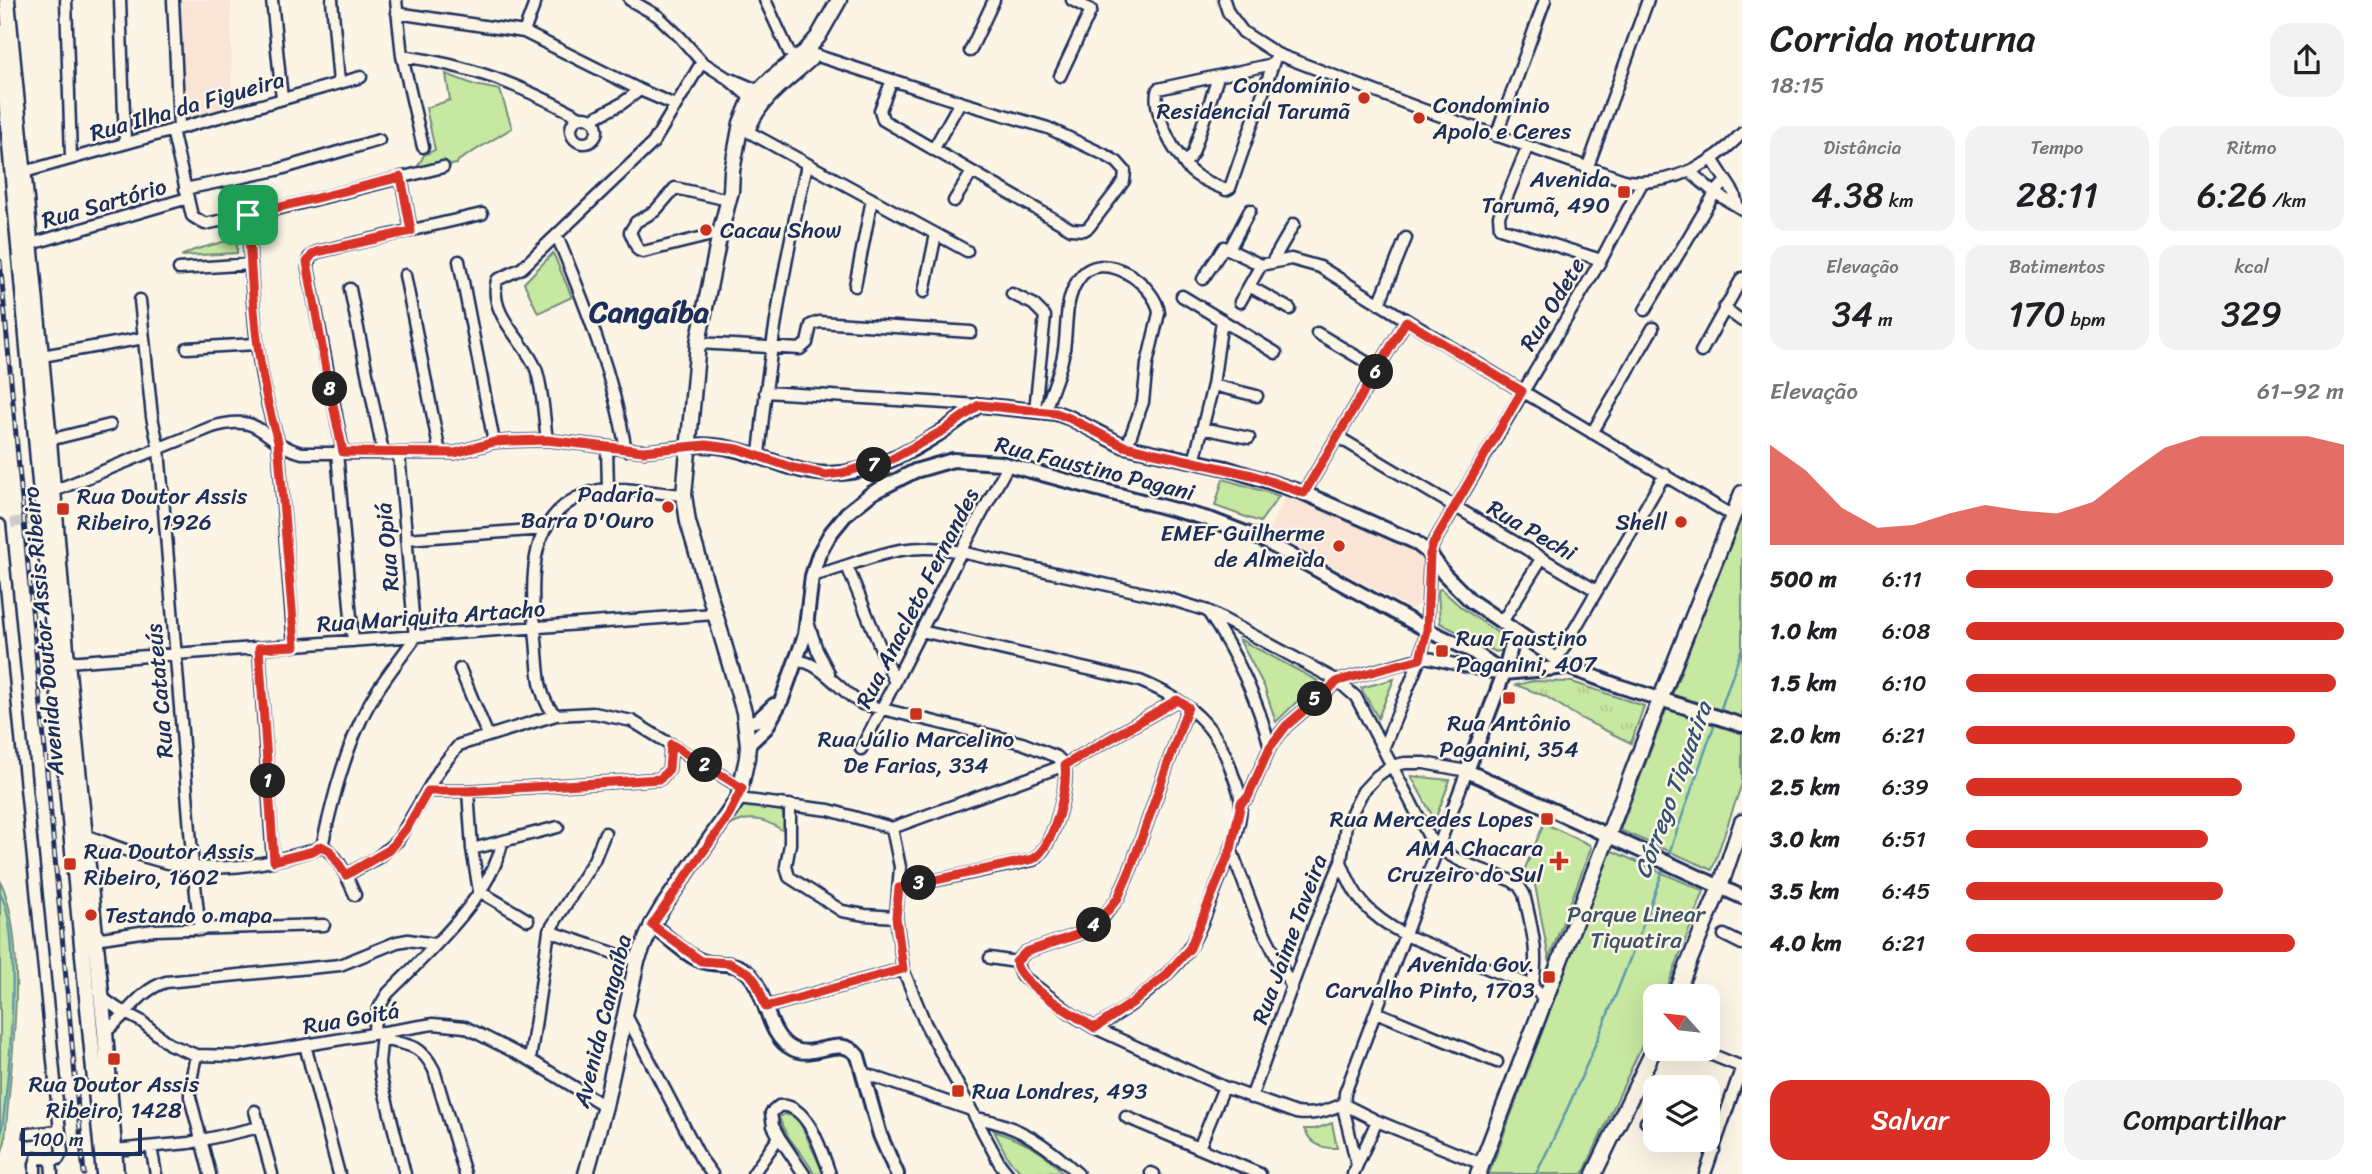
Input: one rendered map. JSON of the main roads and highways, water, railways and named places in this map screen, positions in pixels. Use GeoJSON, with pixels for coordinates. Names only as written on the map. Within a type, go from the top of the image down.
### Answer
{"type":"FeatureCollection","features":[{"type":"Feature","properties":{"kind":"main road","name":"Avenida Doutor Assis Ribeiro"},"geometry":{"type":"LineString","coordinates":[[7,0],[49,440],[47,494],[38,519],[104,1174]]}},
{"type":"Feature","properties":{"kind":"main road"},"geometry":{"type":"LineString","coordinates":[[730,195],[739,173],[747,131],[760,97],[815,55],[833,28],[839,13],[839,0]]}},
{"type":"Feature","properties":{"kind":"main road"},"geometry":{"type":"LineString","coordinates":[[730,195],[741,123],[760,97],[812,45],[839,0]]}},
{"type":"Feature","properties":{"kind":"main road","name":"Avenida Doutor Assis Ribeiro"},"geometry":{"type":"LineString","coordinates":[[0,32],[85,835],[116,1174]]}},
{"type":"Feature","properties":{"kind":"main road","name":"Avenida Cangaíba"},"geometry":{"type":"LineString","coordinates":[[586,1174],[605,1106],[637,961],[652,925],[740,794],[748,745],[746,723],[688,522],[684,495],[698,343],[730,195]]}},
{"type":"Feature","properties":{"kind":"main road"},"geometry":{"type":"LineString","coordinates":[[1480,1169],[1742,494]]}},
{"type":"Feature","properties":{"kind":"main road"},"geometry":{"type":"LineString","coordinates":[[70,820],[85,835]]}},
{"type":"Feature","properties":{"kind":"main road"},"geometry":{"type":"LineString","coordinates":[[1680,984],[1720,887],[1742,822]]}},
{"type":"Feature","properties":{"kind":"main road"},"geometry":{"type":"LineString","coordinates":[[1594,1174],[1648,1061]]}},
{"type":"Feature","properties":{"kind":"waterway","name":"Córrego Tiquatira"},"geometry":{"type":"LineString","coordinates":[[1719,714],[1742,648]]}},
{"type":"Feature","properties":{"kind":"waterway","name":"Córrego Tiquatira"},"geometry":{"type":"LineString","coordinates":[[1667,859],[1716,720]]}},
{"type":"Feature","properties":{"kind":"waterway","name":"Córrego Tiquatira"},"geometry":{"type":"LineString","coordinates":[[1536,1174],[1605,1022],[1665,865]]}},
{"type":"Feature","properties":{"kind":"waterway"},"geometry":{"type":"LineString","coordinates":[[0,893],[7,913],[13,976],[10,1052],[0,1142]]}},
{"type":"Feature","properties":{"kind":"tunnel"},"geometry":{"type":"LineString","coordinates":[[11,523],[31,520]]}},
{"type":"Feature","properties":{"kind":"railway"},"geometry":{"type":"LineString","coordinates":[[0,261],[84,1174]]}},
{"type":"Feature","properties":{"kind":"place","name":"Condomínio Residencial Tarumã"},"geometry":{"type":"Point","coordinates":[1364,98]}},
{"type":"Feature","properties":{"kind":"place","name":"Condominio Apolo e Ceres"},"geometry":{"type":"Point","coordinates":[1419,118]}},
{"type":"Feature","properties":{"kind":"place","name":"Avenida Tarumã, 490"},"geometry":{"type":"Point","coordinates":[1624,192]}},
{"type":"Feature","properties":{"kind":"place","name":"Cacau Show"},"geometry":{"type":"Point","coordinates":[706,230]}},
{"type":"Feature","properties":{"kind":"place","name":"Padaria Barra D'Ouro"},"geometry":{"type":"Point","coordinates":[668,507]}},
{"type":"Feature","properties":{"kind":"place","name":"Rua Doutor Assis Ribeiro, 1926"},"geometry":{"type":"Point","coordinates":[63,509]}},
{"type":"Feature","properties":{"kind":"place","name":"Shell"},"geometry":{"type":"Point","coordinates":[1681,522]}},
{"type":"Feature","properties":{"kind":"place","name":"EMEF Guilherme de Almeida"},"geometry":{"type":"Point","coordinates":[1339,546]}},
{"type":"Feature","properties":{"kind":"place","name":"Rua Faustino Paganini, 407"},"geometry":{"type":"Point","coordinates":[1442,651]}},
{"type":"Feature","properties":{"kind":"place","name":"Rua Antônio Paganini, 354"},"geometry":{"type":"Point","coordinates":[1509,698]}},
{"type":"Feature","properties":{"kind":"place","name":"Rua Júlio Marcelino De Farias, 334"},"geometry":{"type":"Point","coordinates":[916,714]}},
{"type":"Feature","properties":{"kind":"place","name":"Rua Mercedes Lopes"},"geometry":{"type":"Point","coordinates":[1547,819]}},
{"type":"Feature","properties":{"kind":"place","name":"AMA Chacara Cruzeiro do Sul"},"geometry":{"type":"Point","coordinates":[1559,861]}},
{"type":"Feature","properties":{"kind":"place","name":"Rua Doutor Assis Ribeiro, 1602"},"geometry":{"type":"Point","coordinates":[70,864]}},
{"type":"Feature","properties":{"kind":"place","name":"Testando o mapa"},"geometry":{"type":"Point","coordinates":[91,915]}},
{"type":"Feature","properties":{"kind":"place","name":"Avenida Gov. Carvalho Pinto, 1703"},"geometry":{"type":"Point","coordinates":[1549,977]}},
{"type":"Feature","properties":{"kind":"place","name":"Rua Doutor Assis Ribeiro, 1428"},"geometry":{"type":"Point","coordinates":[114,1059]}},
{"type":"Feature","properties":{"kind":"place","name":"Rua Londres, 493"},"geometry":{"type":"Point","coordinates":[958,1091]}},
{"type":"Feature","properties":{"kind":"district","name":"Cangaíba"},"geometry":{"type":"Point","coordinates":[649,312]}},
{"type":"Feature","properties":{"kind":"park label","name":"Parque Linear Tiquatira"},"geometry":{"type":"Point","coordinates":[1636,927]}}]}
